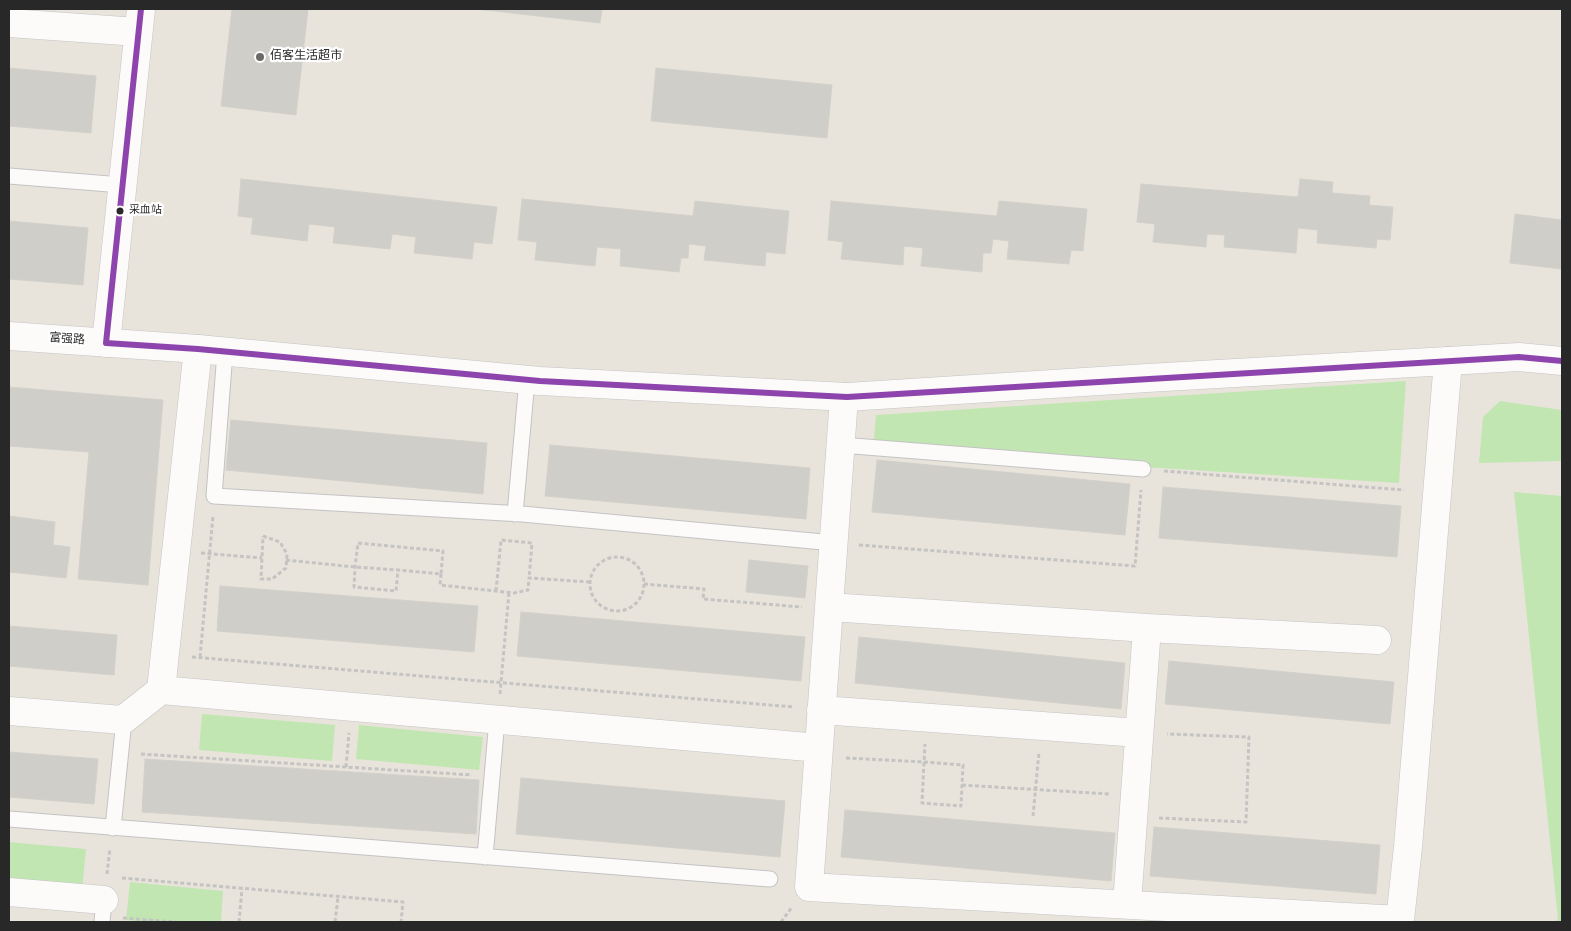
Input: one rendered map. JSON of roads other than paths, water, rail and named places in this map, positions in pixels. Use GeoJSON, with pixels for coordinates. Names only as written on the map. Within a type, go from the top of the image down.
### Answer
{"type":"FeatureCollection","features":[{"type":"Feature","properties":{"kind":"street"},"geometry":{"type":"LineString","coordinates":[[9,23],[139,20],[106,343]]}},
{"type":"Feature","properties":{"kind":"street","name":"富强路"},"geometry":{"type":"LineString","coordinates":[[9,336],[198,349],[527,380],[844,397],[1519,357],[1562,361]]}},
{"type":"Feature","properties":{"kind":"street"},"geometry":{"type":"LineString","coordinates":[[161,690],[198,349]]}},
{"type":"Feature","properties":{"kind":"street"},"geometry":{"type":"LineString","coordinates":[[844,397],[809,887],[1400,920],[1448,361]]}},
{"type":"Feature","properties":{"kind":"street"},"geometry":{"type":"LineString","coordinates":[[829,607],[1148,628],[1377,640]]}},
{"type":"Feature","properties":{"kind":"street"},"geometry":{"type":"LineString","coordinates":[[1127,904],[1148,628]]}},
{"type":"Feature","properties":{"kind":"street"},"geometry":{"type":"LineString","coordinates":[[9,712],[124,720],[161,690],[819,748]]}},
{"type":"Feature","properties":{"kind":"street"},"geometry":{"type":"LineString","coordinates":[[821,710],[1139,733]]}},
{"type":"Feature","properties":{"kind":"street"},"geometry":{"type":"LineString","coordinates":[[9,892],[106,898]]}},
{"type":"Feature","properties":{"kind":"lane"},"geometry":{"type":"LineString","coordinates":[[9,176],[122,185]]}},
{"type":"Feature","properties":{"kind":"lane"},"geometry":{"type":"LineString","coordinates":[[225,352],[214,496],[515,514],[834,543]]}},
{"type":"Feature","properties":{"kind":"lane"},"geometry":{"type":"LineString","coordinates":[[515,514],[527,380]]}},
{"type":"Feature","properties":{"kind":"lane"},"geometry":{"type":"LineString","coordinates":[[841,445],[1143,470]]}},
{"type":"Feature","properties":{"kind":"lane"},"geometry":{"type":"LineString","coordinates":[[113,828],[124,720]]}},
{"type":"Feature","properties":{"kind":"lane"},"geometry":{"type":"LineString","coordinates":[[485,857],[497,720]]}},
{"type":"Feature","properties":{"kind":"lane"},"geometry":{"type":"LineString","coordinates":[[9,819],[770,879]]}},
{"type":"Feature","properties":{"kind":"place","name":"佰客生活超市"},"geometry":{"type":"Point","coordinates":[260,57]}},
{"type":"Feature","properties":{"kind":"place","name":"采血站"},"geometry":{"type":"Point","coordinates":[120,211]}}]}
